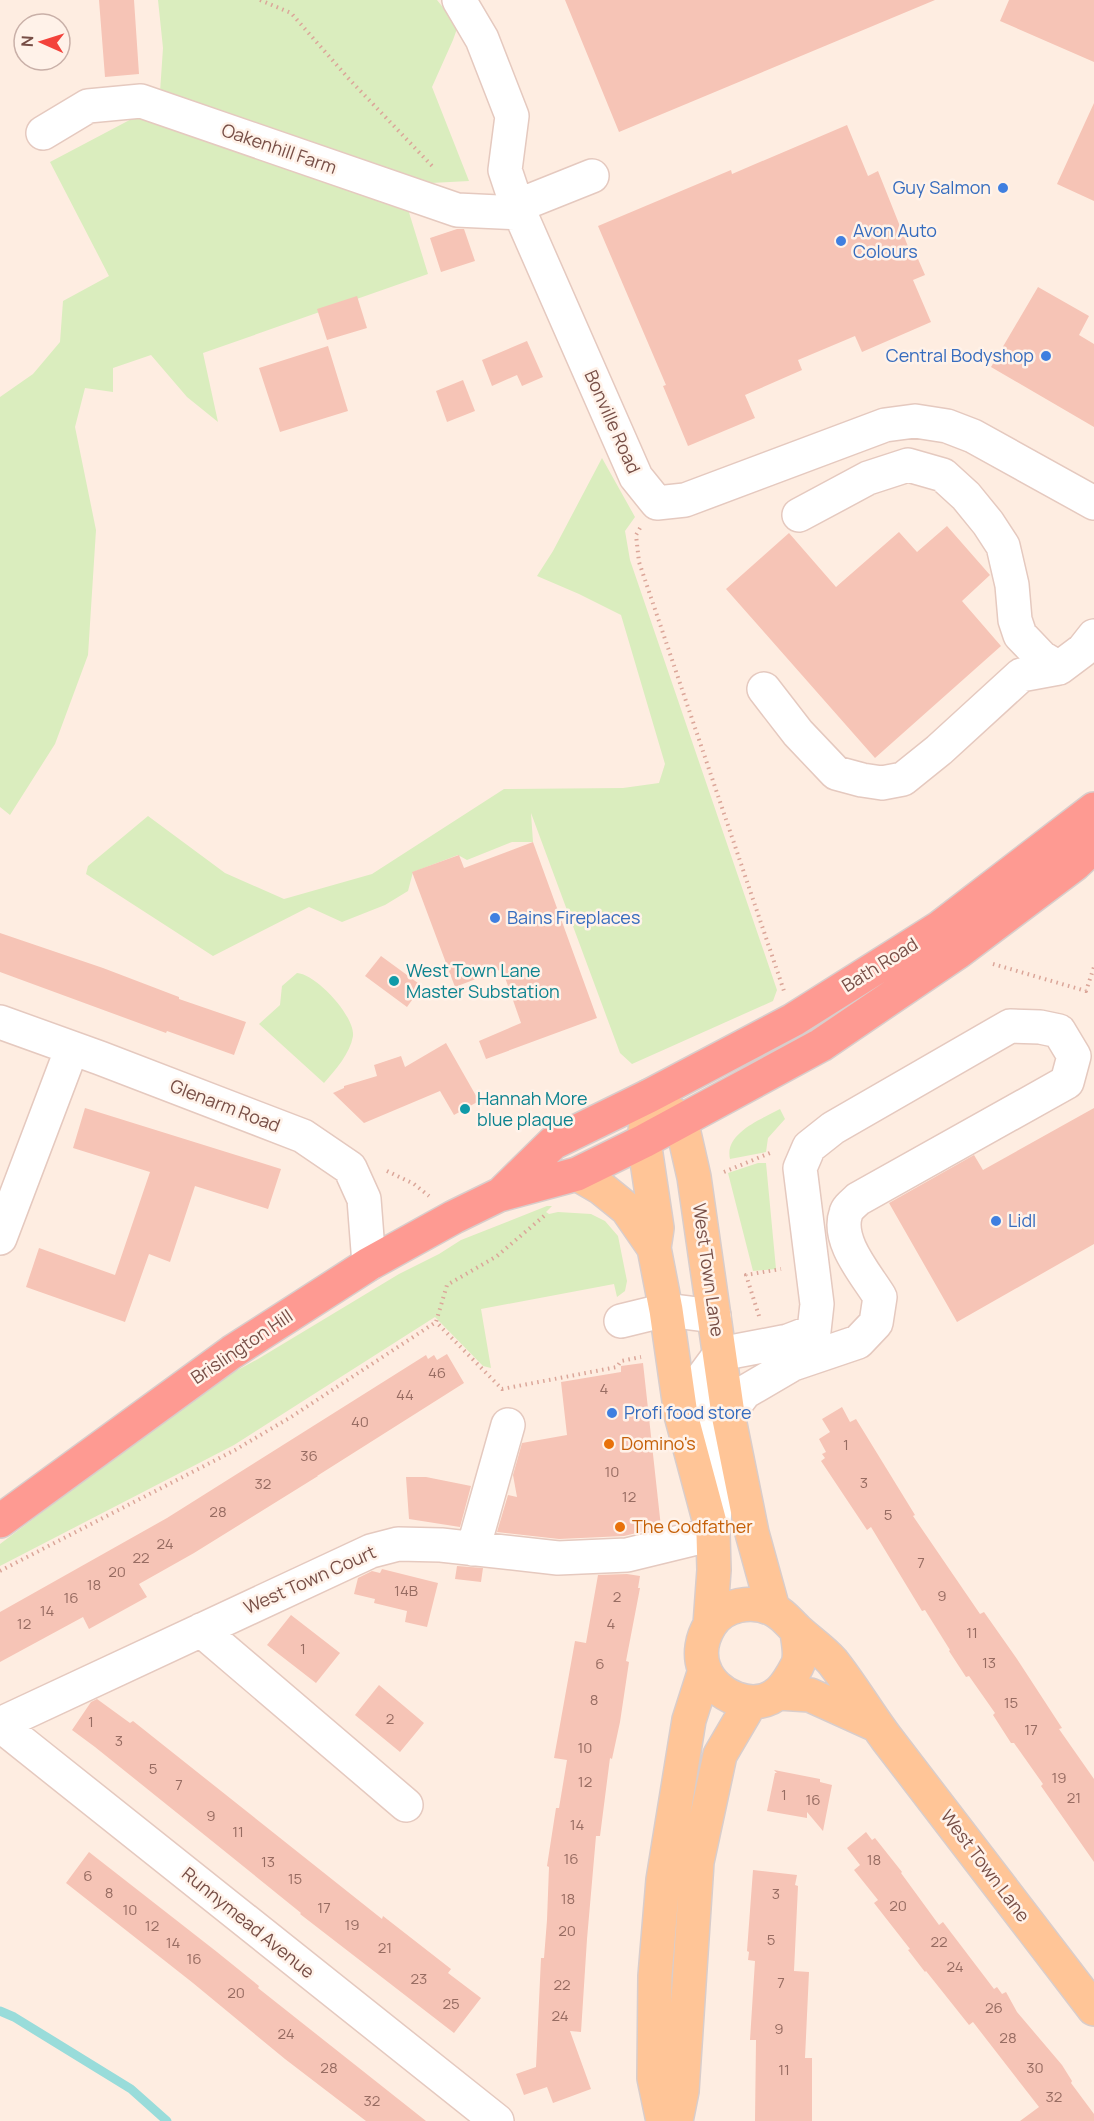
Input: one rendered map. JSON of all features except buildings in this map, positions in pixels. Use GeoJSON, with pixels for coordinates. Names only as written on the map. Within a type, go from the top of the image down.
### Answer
{"type":"FeatureCollection","features":[{"type":"Feature","properties":{"kind":"highway","name":"Bath Road"},"geometry":{"type":"LineString","coordinates":[[650,1096],[794,1020],[939,928],[1094,809]]}},
{"type":"Feature","properties":{"kind":"highway","name":"Bath Road"},"geometry":{"type":"LineString","coordinates":[[644,1141],[821,1045],[958,952],[1075,864],[1094,846]]}},
{"type":"Feature","properties":{"kind":"highway","name":"Brislington Hill"},"geometry":{"type":"LineString","coordinates":[[499,1196],[553,1143],[650,1096]]}},
{"type":"Feature","properties":{"kind":"highway","name":"Brislington Hill"},"geometry":{"type":"LineString","coordinates":[[0,1521],[232,1352],[369,1264],[454,1217],[499,1196],[577,1174],[644,1141]]}},
{"type":"Feature","properties":{"kind":"main road"},"geometry":{"type":"LineString","coordinates":[[650,1096],[681,1120]]}},
{"type":"Feature","properties":{"kind":"main road"},"geometry":{"type":"LineString","coordinates":[[650,1096],[644,1141],[657,1228],[654,1248],[666,1310],[681,1415],[713,1534],[714,1570],[710,1625],[703,1641],[701,1654],[705,1670],[720,1691],[732,1698],[765,1697]]}},
{"type":"Feature","properties":{"kind":"main road","name":"West Town Lane"},"geometry":{"type":"LineString","coordinates":[[681,1120],[694,1177],[728,1414],[752,1533],[785,1620],[831,1660],[876,1724],[1094,2008]]}},
{"type":"Feature","properties":{"kind":"main road"},"geometry":{"type":"LineString","coordinates":[[577,1174],[601,1188],[627,1209],[654,1248]]}},
{"type":"Feature","properties":{"kind":"main road"},"geometry":{"type":"LineString","coordinates":[[676,2121],[682,2091],[697,1862],[720,1755],[765,1697],[797,1666],[799,1654],[785,1620],[748,1604],[727,1609],[710,1625]]}},
{"type":"Feature","properties":{"kind":"main road"},"geometry":{"type":"LineString","coordinates":[[663,2121],[654,2078],[655,1976],[663,1880],[689,1720],[705,1670]]}},
{"type":"Feature","properties":{"kind":"main road","name":"West Town Lane"},"geometry":{"type":"LineString","coordinates":[[765,1697],[810,1695],[876,1724]]}},
{"type":"Feature","properties":{"kind":"street","name":"Bonville Road"},"geometry":{"type":"LineString","coordinates":[[459,0],[482,39],[512,116],[505,170],[519,209],[636,477],[657,503]]}},
{"type":"Feature","properties":{"kind":"street","name":"Oakenhill Farm"},"geometry":{"type":"LineString","coordinates":[[43,133],[88,106],[141,101],[457,210],[519,209]]}},
{"type":"Feature","properties":{"kind":"street"},"geometry":{"type":"LineString","coordinates":[[519,209],[592,176]]}},
{"type":"Feature","properties":{"kind":"street"},"geometry":{"type":"LineString","coordinates":[[657,503],[685,500],[885,425],[915,421],[947,426],[973,436],[1094,503]]}},
{"type":"Feature","properties":{"kind":"street"},"geometry":{"type":"LineString","coordinates":[[799,515],[868,478],[908,465],[943,475],[966,496],[1003,546],[1012,585],[1015,620],[1020,635],[1041,657],[1059,668]]}},
{"type":"Feature","properties":{"kind":"street"},"geometry":{"type":"LineString","coordinates":[[764,689],[798,733],[836,773],[882,783],[903,779],[939,750],[1021,675],[1059,668],[1083,650],[1094,636]]}},
{"type":"Feature","properties":{"kind":"street","name":"Glenarm Road"},"geometry":{"type":"LineString","coordinates":[[0,1022],[303,1136],[350,1167],[364,1199],[369,1264]]}},
{"type":"Feature","properties":{"kind":"street"},"geometry":{"type":"LineString","coordinates":[[713,1534],[718,1472],[703,1377],[720,1354],[788,1341],[814,1331],[817,1304],[800,1168],[809,1147],[833,1128],[1010,1026],[1040,1027],[1059,1031],[1074,1056],[1067,1082],[858,1199],[846,1212],[844,1232],[852,1251],[880,1297],[876,1323],[858,1342],[794,1364],[745,1392],[728,1414]]}},
{"type":"Feature","properties":{"kind":"street"},"geometry":{"type":"LineString","coordinates":[[2,1229],[72,1048]]}},
{"type":"Feature","properties":{"kind":"street"},"geometry":{"type":"LineString","coordinates":[[621,1321],[666,1310],[714,1316]]}},
{"type":"Feature","properties":{"kind":"street"},"geometry":{"type":"LineString","coordinates":[[473,1549],[508,1425]]}},
{"type":"Feature","properties":{"kind":"street","name":"West Town Court"},"geometry":{"type":"LineString","coordinates":[[0,1725],[371,1551],[398,1544],[441,1545],[558,1558],[627,1555],[713,1534]]}},
{"type":"Feature","properties":{"kind":"street"},"geometry":{"type":"LineString","coordinates":[[201,1630],[406,1805]]}},
{"type":"Feature","properties":{"kind":"street","name":"Runnymead Avenue"},"geometry":{"type":"LineString","coordinates":[[0,1725],[497,2121]]}},
{"type":"Feature","properties":{"kind":"path"},"geometry":{"type":"LineString","coordinates":[[260,0],[291,14],[349,79],[437,170]]}},
{"type":"Feature","properties":{"kind":"path"},"geometry":{"type":"LineString","coordinates":[[657,503],[636,535],[639,562],[794,1020]]}},
{"type":"Feature","properties":{"kind":"path"},"geometry":{"type":"LineString","coordinates":[[958,952],[1014,971],[1086,991],[1094,968]]}},
{"type":"Feature","properties":{"kind":"path"},"geometry":{"type":"LineString","coordinates":[[722,1173],[770,1153]]}},
{"type":"Feature","properties":{"kind":"path"},"geometry":{"type":"LineString","coordinates":[[0,1571],[235,1450],[291,1417],[436,1322],[447,1286],[497,1256],[547,1213]]}},
{"type":"Feature","properties":{"kind":"path"},"geometry":{"type":"LineString","coordinates":[[436,1322],[502,1389],[617,1367],[621,1361],[641,1357]]}},
{"type":"Feature","properties":{"kind":"green space"},"geometry":{"type":"Polygon","coordinates":[[[158,0],[437,0],[458,26],[432,87],[469,181],[412,184],[160,92],[163,48],[158,0]]]}},
{"type":"Feature","properties":{"kind":"green space"},"geometry":{"type":"Polygon","coordinates":[[[141,114],[407,206],[428,274],[203,353],[218,422],[187,397],[151,355],[113,368],[113,392],[85,388],[75,427],[96,530],[88,655],[55,744],[10,815],[0,807],[0,397],[33,374],[60,342],[63,301],[109,276],[50,162],[141,114]]]}},
{"type":"Feature","properties":{"kind":"green space"},"geometry":{"type":"Polygon","coordinates":[[[602,458],[635,517],[625,531],[630,560],[777,990],[773,1001],[632,1064],[620,1053],[531,813],[533,842],[512,842],[467,860],[458,855],[413,872],[408,891],[385,905],[342,922],[309,907],[213,956],[86,874],[88,866],[148,816],[225,873],[284,899],[372,874],[504,789],[623,788],[659,783],[665,764],[621,615],[537,576],[553,551],[602,458]]]}},
{"type":"Feature","properties":{"kind":"green space"},"geometry":{"type":"Polygon","coordinates":[[[297,973],[314,980],[333,997],[348,1018],[352,1028],[353,1036],[349,1049],[324,1083],[259,1024],[280,1005],[282,986],[297,973]]]}},
{"type":"Feature","properties":{"kind":"green space"},"geometry":{"type":"Polygon","coordinates":[[[780,1109],[785,1119],[768,1138],[766,1152],[730,1159],[730,1150],[738,1134],[780,1109]]]}},
{"type":"Feature","properties":{"kind":"green space"},"geometry":{"type":"Polygon","coordinates":[[[758,1163],[766,1163],[776,1269],[753,1271],[728,1173],[758,1163]]]}},
{"type":"Feature","properties":{"kind":"green space"},"geometry":{"type":"Polygon","coordinates":[[[552,1206],[546,1212],[549,1214],[558,1212],[591,1214],[605,1221],[618,1236],[627,1281],[625,1291],[617,1297],[614,1284],[481,1309],[491,1368],[483,1366],[435,1317],[234,1445],[0,1566],[0,1544],[212,1384],[461,1240],[552,1206]]]}},
{"type":"Feature","properties":{"kind":"waterway"},"geometry":{"type":"LineString","coordinates":[[0,2011],[14,2017],[131,2089],[167,2121]]}},
{"type":"Feature","properties":{"kind":"place","name":"Guy Salmon"},"geometry":{"type":"Point","coordinates":[1003,188]}},
{"type":"Feature","properties":{"kind":"place","name":"Avon Auto Colours"},"geometry":{"type":"Point","coordinates":[841,241]}},
{"type":"Feature","properties":{"kind":"place","name":"Central Bodyshop"},"geometry":{"type":"Point","coordinates":[1046,356]}},
{"type":"Feature","properties":{"kind":"place","name":"Bains Fireplaces"},"geometry":{"type":"Point","coordinates":[495,918]}},
{"type":"Feature","properties":{"kind":"place","name":"West Town Lane Master Substation"},"geometry":{"type":"Point","coordinates":[394,981]}},
{"type":"Feature","properties":{"kind":"place","name":"Hannah More blue plaque"},"geometry":{"type":"Point","coordinates":[465,1109]}},
{"type":"Feature","properties":{"kind":"place","name":"Lidl"},"geometry":{"type":"Point","coordinates":[996,1221]}},
{"type":"Feature","properties":{"kind":"place","name":"Profi food store"},"geometry":{"type":"Point","coordinates":[612,1413]}},
{"type":"Feature","properties":{"kind":"place","name":"Domino's"},"geometry":{"type":"Point","coordinates":[609,1444]}},
{"type":"Feature","properties":{"kind":"place","name":"The Codfather"},"geometry":{"type":"Point","coordinates":[620,1527]}}]}
